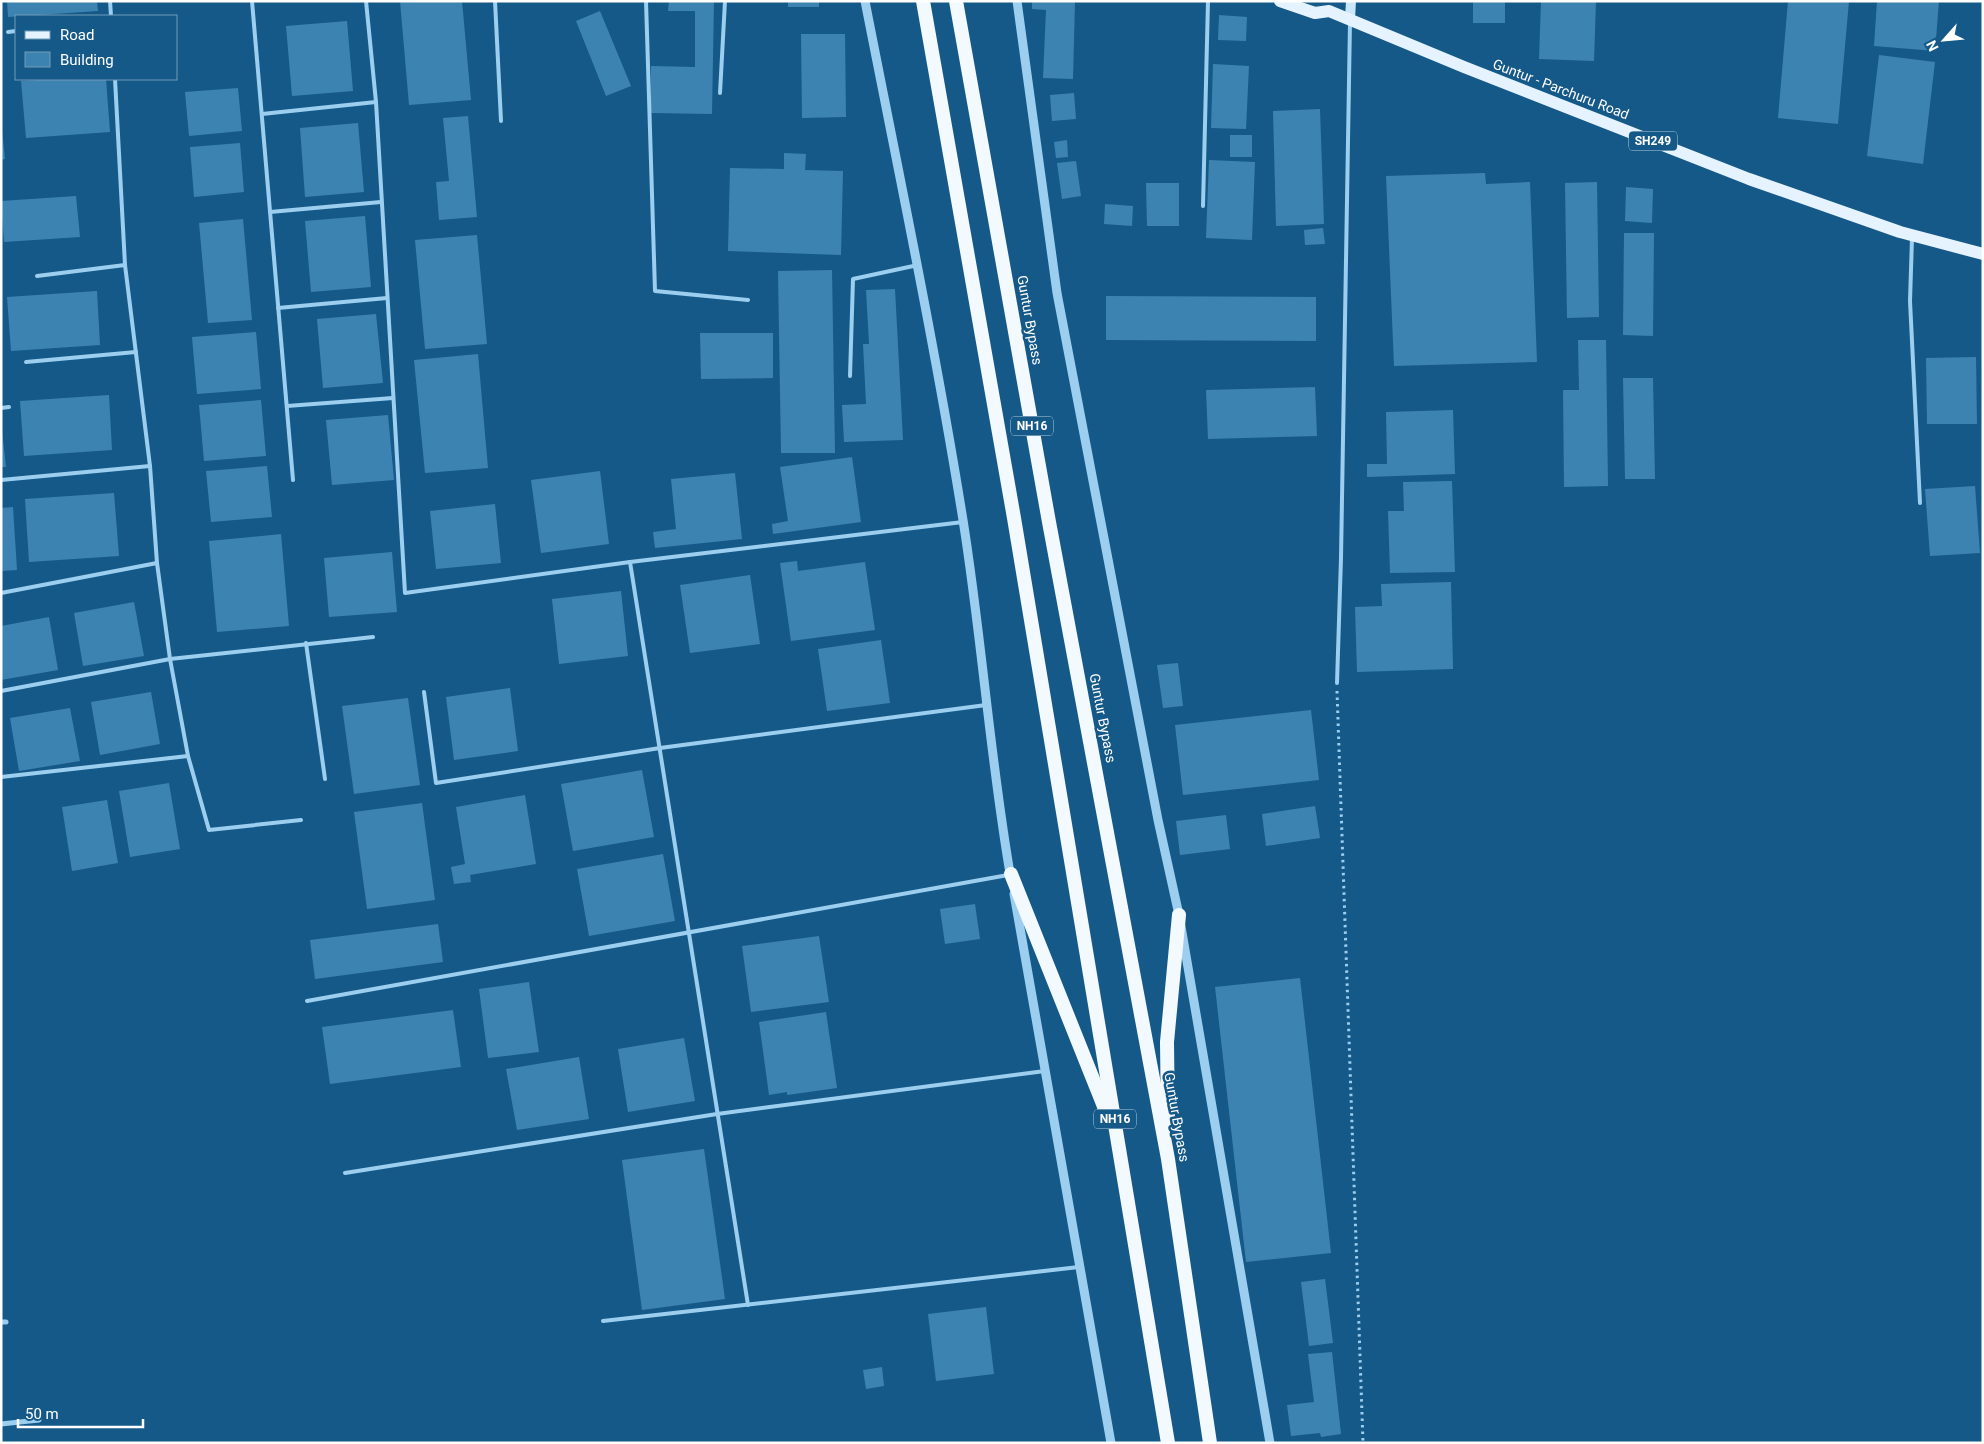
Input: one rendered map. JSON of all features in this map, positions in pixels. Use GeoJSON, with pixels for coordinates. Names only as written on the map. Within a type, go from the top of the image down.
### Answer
{"type":"FeatureCollection","features":[{"type":"Feature","properties":{"kind":"highway","name":"NH16"},"geometry":{"type":"LineString","coordinates":[[923,1],[1014,518],[1168,1443]]}},
{"type":"Feature","properties":{"kind":"highway","name":"Guntur Bypass"},"geometry":{"type":"LineString","coordinates":[[956,1],[1049,522],[1168,1159],[1210,1443]]}},
{"type":"Feature","properties":{"kind":"highway"},"geometry":{"type":"LineString","coordinates":[[1010,874],[1120,1146]]}},
{"type":"Feature","properties":{"kind":"highway"},"geometry":{"type":"LineString","coordinates":[[1168,1159],[1167,1042],[1180,915]]}},
{"type":"Feature","properties":{"kind":"main road","name":"Guntur - Parchuru Road"},"geometry":{"type":"LineString","coordinates":[[1280,1],[1315,13],[1327,6],[1350,20],[1750,179],[1912,236],[1983,254]]}},
{"type":"Feature","properties":{"kind":"main road"},"geometry":{"type":"LineString","coordinates":[[1350,20],[1351,1]]}},
{"type":"Feature","properties":{"kind":"street"},"geometry":{"type":"LineString","coordinates":[[865,1],[918,266],[963,522],[986,706],[1010,874],[1111,1443]]}},
{"type":"Feature","properties":{"kind":"street"},"geometry":{"type":"LineString","coordinates":[[1017,1],[1057,293],[1158,820],[1180,915],[1270,1443]]}},
{"type":"Feature","properties":{"kind":"street"},"geometry":{"type":"LineString","coordinates":[[1,1424],[39,1420]]}},
{"type":"Feature","properties":{"kind":"lane"},"geometry":{"type":"LineString","coordinates":[[110,1],[111,15]]}},
{"type":"Feature","properties":{"kind":"lane"},"geometry":{"type":"LineString","coordinates":[[252,1],[293,480]]}},
{"type":"Feature","properties":{"kind":"lane"},"geometry":{"type":"LineString","coordinates":[[366,1],[376,102],[404,593],[630,562],[963,522]]}},
{"type":"Feature","properties":{"kind":"lane"},"geometry":{"type":"LineString","coordinates":[[495,1],[501,121]]}},
{"type":"Feature","properties":{"kind":"lane"},"geometry":{"type":"LineString","coordinates":[[646,1],[654,291],[748,300]]}},
{"type":"Feature","properties":{"kind":"lane"},"geometry":{"type":"LineString","coordinates":[[720,93],[725,1]]}},
{"type":"Feature","properties":{"kind":"lane"},"geometry":{"type":"LineString","coordinates":[[1203,206],[1208,1]]}},
{"type":"Feature","properties":{"kind":"lane"},"geometry":{"type":"LineString","coordinates":[[1337,683],[1342,558],[1350,20]]}},
{"type":"Feature","properties":{"kind":"lane"},"geometry":{"type":"LineString","coordinates":[[8,32],[15,31]]}},
{"type":"Feature","properties":{"kind":"lane"},"geometry":{"type":"LineString","coordinates":[[115,80],[125,265],[150,466],[157,562],[170,659],[188,756],[209,830],[301,820]]}},
{"type":"Feature","properties":{"kind":"lane"},"geometry":{"type":"LineString","coordinates":[[262,114],[376,102]]}},
{"type":"Feature","properties":{"kind":"lane"},"geometry":{"type":"LineString","coordinates":[[270,212],[382,202]]}},
{"type":"Feature","properties":{"kind":"lane"},"geometry":{"type":"LineString","coordinates":[[1912,236],[1910,293],[1920,503]]}},
{"type":"Feature","properties":{"kind":"lane"},"geometry":{"type":"LineString","coordinates":[[37,276],[125,265]]}},
{"type":"Feature","properties":{"kind":"lane"},"geometry":{"type":"LineString","coordinates":[[850,376],[853,279],[918,266]]}},
{"type":"Feature","properties":{"kind":"lane"},"geometry":{"type":"LineString","coordinates":[[278,308],[387,298]]}},
{"type":"Feature","properties":{"kind":"lane"},"geometry":{"type":"LineString","coordinates":[[26,362],[136,352]]}},
{"type":"Feature","properties":{"kind":"lane"},"geometry":{"type":"LineString","coordinates":[[287,406],[393,398]]}},
{"type":"Feature","properties":{"kind":"lane"},"geometry":{"type":"LineString","coordinates":[[1,408],[9,407]]}},
{"type":"Feature","properties":{"kind":"lane"},"geometry":{"type":"LineString","coordinates":[[1,480],[150,466]]}},
{"type":"Feature","properties":{"kind":"lane"},"geometry":{"type":"LineString","coordinates":[[1,593],[157,562]]}},
{"type":"Feature","properties":{"kind":"lane"},"geometry":{"type":"LineString","coordinates":[[630,562],[748,1304]]}},
{"type":"Feature","properties":{"kind":"lane"},"geometry":{"type":"LineString","coordinates":[[1,691],[170,659],[373,637]]}},
{"type":"Feature","properties":{"kind":"lane"},"geometry":{"type":"LineString","coordinates":[[306,643],[325,779]]}},
{"type":"Feature","properties":{"kind":"lane"},"geometry":{"type":"LineString","coordinates":[[424,692],[436,783],[660,748],[986,706]]}},
{"type":"Feature","properties":{"kind":"lane"},"geometry":{"type":"LineString","coordinates":[[1,777],[188,756]]}},
{"type":"Feature","properties":{"kind":"lane"},"geometry":{"type":"LineString","coordinates":[[307,1001],[1010,874]]}},
{"type":"Feature","properties":{"kind":"lane"},"geometry":{"type":"LineString","coordinates":[[345,1173],[717,1114],[1045,1070]]}},
{"type":"Feature","properties":{"kind":"lane"},"geometry":{"type":"LineString","coordinates":[[603,1321],[1079,1267]]}},
{"type":"Feature","properties":{"kind":"path"},"geometry":{"type":"LineString","coordinates":[[1337,683],[1363,1443]]}},
{"type":"Feature","properties":{"kind":"building"},"geometry":{"type":"Polygon","coordinates":[[[7,1],[97,1],[98,11],[15,15],[8,17],[7,1]]]}},
{"type":"Feature","properties":{"kind":"building"},"geometry":{"type":"Polygon","coordinates":[[[400,1],[462,1],[471,100],[409,105],[400,1]]]}},
{"type":"Feature","properties":{"kind":"building"},"geometry":{"type":"Polygon","coordinates":[[[669,1],[714,1],[712,114],[651,113],[651,66],[695,67],[695,11],[668,11],[669,1]]]}},
{"type":"Feature","properties":{"kind":"building"},"geometry":{"type":"Polygon","coordinates":[[[788,1],[819,1],[819,7],[788,7],[788,1]]]}},
{"type":"Feature","properties":{"kind":"building"},"geometry":{"type":"Polygon","coordinates":[[[1032,1],[1075,1],[1073,79],[1043,78],[1046,10],[1032,9],[1032,1]]]}},
{"type":"Feature","properties":{"kind":"building"},"geometry":{"type":"Polygon","coordinates":[[[1473,1],[1505,1],[1505,23],[1473,23],[1473,1]]]}},
{"type":"Feature","properties":{"kind":"building"},"geometry":{"type":"Polygon","coordinates":[[[1541,1],[1596,1],[1594,61],[1539,59],[1541,1]]]}},
{"type":"Feature","properties":{"kind":"building"},"geometry":{"type":"Polygon","coordinates":[[[1788,1],[1849,1],[1838,124],[1778,118],[1788,1]]]}},
{"type":"Feature","properties":{"kind":"building"},"geometry":{"type":"Polygon","coordinates":[[[1877,1],[1939,1],[1935,51],[1874,46],[1877,1]]]}},
{"type":"Feature","properties":{"kind":"building"},"geometry":{"type":"Polygon","coordinates":[[[600,11],[631,86],[606,96],[576,21],[600,11]]]}},
{"type":"Feature","properties":{"kind":"building"},"geometry":{"type":"Polygon","coordinates":[[[1219,15],[1247,17],[1246,41],[1218,40],[1219,15]]]}},
{"type":"Feature","properties":{"kind":"building"},"geometry":{"type":"Polygon","coordinates":[[[347,21],[353,91],[292,96],[286,26],[347,21]]]}},
{"type":"Feature","properties":{"kind":"building"},"geometry":{"type":"Polygon","coordinates":[[[801,34],[845,34],[846,117],[802,118],[801,34]]]}},
{"type":"Feature","properties":{"kind":"building"},"geometry":{"type":"Polygon","coordinates":[[[1879,55],[1935,62],[1923,164],[1867,156],[1879,55]]]}},
{"type":"Feature","properties":{"kind":"building"},"geometry":{"type":"Polygon","coordinates":[[[1213,64],[1249,66],[1246,129],[1211,128],[1213,64]]]}},
{"type":"Feature","properties":{"kind":"building"},"geometry":{"type":"Polygon","coordinates":[[[106,80],[110,132],[26,138],[21,81],[106,80]]]}},
{"type":"Feature","properties":{"kind":"building"},"geometry":{"type":"Polygon","coordinates":[[[238,88],[242,131],[189,136],[185,92],[238,88]]]}},
{"type":"Feature","properties":{"kind":"building"},"geometry":{"type":"Polygon","coordinates":[[[1074,93],[1076,119],[1052,121],[1050,95],[1074,93]]]}},
{"type":"Feature","properties":{"kind":"building"},"geometry":{"type":"Polygon","coordinates":[[[1320,109],[1324,224],[1276,226],[1273,111],[1320,109]]]}},
{"type":"Feature","properties":{"kind":"building"},"geometry":{"type":"Polygon","coordinates":[[[468,116],[477,217],[439,220],[436,182],[449,181],[443,118],[468,116]]]}},
{"type":"Feature","properties":{"kind":"building"},"geometry":{"type":"Polygon","coordinates":[[[1,120],[5,159],[1,160],[1,120]]]}},
{"type":"Feature","properties":{"kind":"building"},"geometry":{"type":"Polygon","coordinates":[[[358,123],[364,192],[305,197],[300,128],[358,123]]]}},
{"type":"Feature","properties":{"kind":"building"},"geometry":{"type":"Polygon","coordinates":[[[1230,135],[1252,135],[1252,157],[1230,157],[1230,135]]]}},
{"type":"Feature","properties":{"kind":"building"},"geometry":{"type":"Polygon","coordinates":[[[1067,140],[1068,157],[1056,158],[1054,142],[1067,140]]]}},
{"type":"Feature","properties":{"kind":"building"},"geometry":{"type":"Polygon","coordinates":[[[240,143],[244,192],[194,197],[190,147],[240,143]]]}},
{"type":"Feature","properties":{"kind":"building"},"geometry":{"type":"Polygon","coordinates":[[[784,153],[806,154],[805,170],[843,171],[841,255],[728,251],[730,168],[784,169],[784,153]]]}},
{"type":"Feature","properties":{"kind":"building"},"geometry":{"type":"Polygon","coordinates":[[[1209,160],[1255,162],[1252,240],[1206,238],[1209,160]]]}},
{"type":"Feature","properties":{"kind":"building"},"geometry":{"type":"Polygon","coordinates":[[[1076,161],[1081,196],[1062,199],[1057,163],[1076,161]]]}},
{"type":"Feature","properties":{"kind":"building"},"geometry":{"type":"Polygon","coordinates":[[[1485,173],[1486,184],[1530,182],[1537,362],[1394,366],[1386,176],[1485,173]]]}},
{"type":"Feature","properties":{"kind":"building"},"geometry":{"type":"Polygon","coordinates":[[[1597,182],[1599,317],[1567,318],[1565,183],[1597,182]]]}},
{"type":"Feature","properties":{"kind":"building"},"geometry":{"type":"Polygon","coordinates":[[[1146,183],[1179,183],[1179,226],[1147,226],[1146,183]]]}},
{"type":"Feature","properties":{"kind":"building"},"geometry":{"type":"Polygon","coordinates":[[[1626,187],[1653,189],[1652,223],[1625,221],[1626,187]]]}},
{"type":"Feature","properties":{"kind":"building"},"geometry":{"type":"Polygon","coordinates":[[[76,196],[80,237],[4,242],[1,201],[76,196]]]}},
{"type":"Feature","properties":{"kind":"building"},"geometry":{"type":"Polygon","coordinates":[[[1105,204],[1133,206],[1132,226],[1104,224],[1105,204]]]}},
{"type":"Feature","properties":{"kind":"building"},"geometry":{"type":"Polygon","coordinates":[[[365,216],[371,287],[311,292],[305,221],[365,216]]]}},
{"type":"Feature","properties":{"kind":"building"},"geometry":{"type":"Polygon","coordinates":[[[243,219],[252,320],[208,323],[199,223],[243,219]]]}},
{"type":"Feature","properties":{"kind":"building"},"geometry":{"type":"Polygon","coordinates":[[[1323,228],[1325,244],[1305,245],[1304,230],[1323,228]]]}},
{"type":"Feature","properties":{"kind":"building"},"geometry":{"type":"Polygon","coordinates":[[[1624,233],[1654,233],[1653,336],[1623,335],[1624,233]]]}},
{"type":"Feature","properties":{"kind":"building"},"geometry":{"type":"Polygon","coordinates":[[[477,235],[487,344],[425,349],[415,240],[477,235]]]}},
{"type":"Feature","properties":{"kind":"building"},"geometry":{"type":"Polygon","coordinates":[[[832,270],[835,453],[781,453],[778,271],[832,270]]]}},
{"type":"Feature","properties":{"kind":"building"},"geometry":{"type":"Polygon","coordinates":[[[895,289],[903,440],[844,442],[842,405],[866,404],[863,344],[869,344],[866,290],[895,289]]]}},
{"type":"Feature","properties":{"kind":"building"},"geometry":{"type":"Polygon","coordinates":[[[97,291],[100,345],[11,351],[7,297],[97,291]]]}},
{"type":"Feature","properties":{"kind":"building"},"geometry":{"type":"Polygon","coordinates":[[[1106,296],[1316,297],[1316,341],[1106,340],[1106,296]]]}},
{"type":"Feature","properties":{"kind":"building"},"geometry":{"type":"Polygon","coordinates":[[[376,314],[383,383],[323,388],[317,319],[376,314]]]}},
{"type":"Feature","properties":{"kind":"building"},"geometry":{"type":"Polygon","coordinates":[[[256,332],[261,389],[197,394],[192,337],[256,332]]]}},
{"type":"Feature","properties":{"kind":"building"},"geometry":{"type":"Polygon","coordinates":[[[700,333],[773,333],[773,378],[701,379],[700,333]]]}},
{"type":"Feature","properties":{"kind":"building"},"geometry":{"type":"Polygon","coordinates":[[[1578,340],[1606,340],[1608,486],[1564,487],[1563,390],[1579,390],[1578,340]]]}},
{"type":"Feature","properties":{"kind":"building"},"geometry":{"type":"Polygon","coordinates":[[[478,354],[488,468],[425,473],[414,360],[478,354]]]}},
{"type":"Feature","properties":{"kind":"building"},"geometry":{"type":"Polygon","coordinates":[[[1976,357],[1977,424],[1927,424],[1926,358],[1976,357]]]}},
{"type":"Feature","properties":{"kind":"building"},"geometry":{"type":"Polygon","coordinates":[[[1623,378],[1653,378],[1655,479],[1625,479],[1623,378]]]}},
{"type":"Feature","properties":{"kind":"building"},"geometry":{"type":"Polygon","coordinates":[[[1315,387],[1317,436],[1208,439],[1206,390],[1315,387]]]}},
{"type":"Feature","properties":{"kind":"building"},"geometry":{"type":"Polygon","coordinates":[[[109,395],[112,450],[24,456],[20,401],[109,395]]]}},
{"type":"Feature","properties":{"kind":"building"},"geometry":{"type":"Polygon","coordinates":[[[261,400],[266,456],[204,461],[199,405],[261,400]]]}},
{"type":"Feature","properties":{"kind":"building"},"geometry":{"type":"Polygon","coordinates":[[[1453,410],[1455,474],[1367,477],[1367,464],[1387,464],[1386,412],[1453,410]]]}},
{"type":"Feature","properties":{"kind":"building"},"geometry":{"type":"Polygon","coordinates":[[[388,415],[394,480],[332,485],[326,420],[388,415]]]}},
{"type":"Feature","properties":{"kind":"building"},"geometry":{"type":"Polygon","coordinates":[[[1,421],[6,467],[1,467],[1,421]]]}},
{"type":"Feature","properties":{"kind":"building"},"geometry":{"type":"Polygon","coordinates":[[[852,457],[861,522],[773,534],[772,524],[788,521],[780,467],[852,457]]]}},
{"type":"Feature","properties":{"kind":"building"},"geometry":{"type":"Polygon","coordinates":[[[267,466],[272,517],[211,522],[206,471],[267,466]]]}},
{"type":"Feature","properties":{"kind":"building"},"geometry":{"type":"Polygon","coordinates":[[[600,471],[609,544],[541,553],[531,480],[600,471]]]}},
{"type":"Feature","properties":{"kind":"building"},"geometry":{"type":"Polygon","coordinates":[[[735,473],[742,539],[655,548],[653,532],[676,529],[671,479],[735,473]]]}},
{"type":"Feature","properties":{"kind":"building"},"geometry":{"type":"Polygon","coordinates":[[[1452,481],[1455,572],[1390,573],[1388,511],[1404,511],[1403,482],[1452,481]]]}},
{"type":"Feature","properties":{"kind":"building"},"geometry":{"type":"Polygon","coordinates":[[[1975,486],[1980,553],[1930,556],[1925,489],[1975,486]]]}},
{"type":"Feature","properties":{"kind":"building"},"geometry":{"type":"Polygon","coordinates":[[[114,493],[119,556],[29,562],[25,499],[114,493]]]}},
{"type":"Feature","properties":{"kind":"building"},"geometry":{"type":"Polygon","coordinates":[[[495,504],[501,563],[436,569],[430,511],[495,504]]]}},
{"type":"Feature","properties":{"kind":"building"},"geometry":{"type":"Polygon","coordinates":[[[13,507],[17,570],[1,571],[1,508],[13,507]]]}},
{"type":"Feature","properties":{"kind":"building"},"geometry":{"type":"Polygon","coordinates":[[[281,534],[289,626],[217,632],[209,541],[281,534]]]}},
{"type":"Feature","properties":{"kind":"building"},"geometry":{"type":"Polygon","coordinates":[[[392,552],[397,612],[329,617],[324,558],[392,552]]]}},
{"type":"Feature","properties":{"kind":"building"},"geometry":{"type":"Polygon","coordinates":[[[797,561],[798,571],[865,562],[875,630],[791,641],[780,563],[797,561]]]}},
{"type":"Feature","properties":{"kind":"building"},"geometry":{"type":"Polygon","coordinates":[[[750,575],[760,644],[690,653],[680,585],[750,575]]]}},
{"type":"Feature","properties":{"kind":"building"},"geometry":{"type":"Polygon","coordinates":[[[1451,582],[1453,669],[1357,672],[1355,607],[1382,606],[1381,584],[1451,582]]]}},
{"type":"Feature","properties":{"kind":"building"},"geometry":{"type":"Polygon","coordinates":[[[621,591],[628,656],[559,664],[552,599],[621,591]]]}},
{"type":"Feature","properties":{"kind":"building"},"geometry":{"type":"Polygon","coordinates":[[[134,602],[144,656],[83,666],[74,613],[134,602]]]}},
{"type":"Feature","properties":{"kind":"building"},"geometry":{"type":"Polygon","coordinates":[[[49,617],[58,670],[1,680],[1,626],[49,617]]]}},
{"type":"Feature","properties":{"kind":"building"},"geometry":{"type":"Polygon","coordinates":[[[881,640],[890,703],[827,711],[818,649],[881,640]]]}},
{"type":"Feature","properties":{"kind":"building"},"geometry":{"type":"Polygon","coordinates":[[[1178,663],[1183,706],[1163,708],[1157,665],[1178,663]]]}},
{"type":"Feature","properties":{"kind":"building"},"geometry":{"type":"Polygon","coordinates":[[[510,688],[518,751],[454,760],[446,697],[510,688]]]}},
{"type":"Feature","properties":{"kind":"building"},"geometry":{"type":"Polygon","coordinates":[[[151,692],[160,744],[100,755],[91,702],[151,692]]]}},
{"type":"Feature","properties":{"kind":"building"},"geometry":{"type":"Polygon","coordinates":[[[408,698],[420,785],[354,794],[342,706],[408,698]]]}},
{"type":"Feature","properties":{"kind":"building"},"geometry":{"type":"Polygon","coordinates":[[[70,708],[80,761],[19,771],[10,718],[70,708]]]}},
{"type":"Feature","properties":{"kind":"building"},"geometry":{"type":"Polygon","coordinates":[[[1311,710],[1319,780],[1183,795],[1175,725],[1311,710]]]}},
{"type":"Feature","properties":{"kind":"building"},"geometry":{"type":"Polygon","coordinates":[[[642,770],[654,837],[573,851],[561,784],[642,770]]]}},
{"type":"Feature","properties":{"kind":"building"},"geometry":{"type":"Polygon","coordinates":[[[169,783],[180,849],[130,857],[119,791],[169,783]]]}},
{"type":"Feature","properties":{"kind":"building"},"geometry":{"type":"Polygon","coordinates":[[[525,795],[536,864],[470,875],[471,882],[454,884],[451,867],[465,864],[456,807],[525,795]]]}},
{"type":"Feature","properties":{"kind":"building"},"geometry":{"type":"Polygon","coordinates":[[[107,800],[118,863],[72,871],[62,807],[107,800]]]}},
{"type":"Feature","properties":{"kind":"building"},"geometry":{"type":"Polygon","coordinates":[[[422,803],[435,900],[367,909],[354,812],[422,803]]]}},
{"type":"Feature","properties":{"kind":"building"},"geometry":{"type":"Polygon","coordinates":[[[1315,806],[1320,838],[1266,846],[1262,814],[1315,806]]]}},
{"type":"Feature","properties":{"kind":"building"},"geometry":{"type":"Polygon","coordinates":[[[1226,815],[1230,849],[1180,855],[1176,821],[1226,815]]]}},
{"type":"Feature","properties":{"kind":"building"},"geometry":{"type":"Polygon","coordinates":[[[663,854],[675,921],[589,936],[577,869],[663,854]]]}},
{"type":"Feature","properties":{"kind":"building"},"geometry":{"type":"Polygon","coordinates":[[[975,904],[980,939],[945,944],[940,909],[975,904]]]}},
{"type":"Feature","properties":{"kind":"building"},"geometry":{"type":"Polygon","coordinates":[[[438,924],[443,962],[315,979],[310,940],[438,924]]]}},
{"type":"Feature","properties":{"kind":"building"},"geometry":{"type":"Polygon","coordinates":[[[819,936],[829,1002],[751,1012],[742,946],[819,936]]]}},
{"type":"Feature","properties":{"kind":"building"},"geometry":{"type":"Polygon","coordinates":[[[1300,978],[1331,1253],[1246,1262],[1215,987],[1300,978]]]}},
{"type":"Feature","properties":{"kind":"building"},"geometry":{"type":"Polygon","coordinates":[[[529,982],[539,1052],[488,1058],[479,989],[529,982]]]}},
{"type":"Feature","properties":{"kind":"building"},"geometry":{"type":"Polygon","coordinates":[[[453,1010],[461,1067],[330,1084],[322,1027],[453,1010]]]}},
{"type":"Feature","properties":{"kind":"building"},"geometry":{"type":"Polygon","coordinates":[[[826,1012],[837,1088],[787,1095],[787,1092],[769,1095],[759,1022],[826,1012]]]}},
{"type":"Feature","properties":{"kind":"building"},"geometry":{"type":"Polygon","coordinates":[[[684,1038],[695,1101],[628,1112],[618,1049],[684,1038]]]}},
{"type":"Feature","properties":{"kind":"building"},"geometry":{"type":"Polygon","coordinates":[[[579,1057],[589,1119],[517,1130],[506,1069],[579,1057]]]}},
{"type":"Feature","properties":{"kind":"building"},"geometry":{"type":"Polygon","coordinates":[[[704,1149],[725,1299],[642,1310],[622,1160],[704,1149]]]}},
{"type":"Feature","properties":{"kind":"building"},"geometry":{"type":"Polygon","coordinates":[[[1325,1279],[1333,1343],[1309,1346],[1301,1282],[1325,1279]]]}},
{"type":"Feature","properties":{"kind":"building"},"geometry":{"type":"Polygon","coordinates":[[[986,1307],[994,1374],[936,1381],[928,1314],[986,1307]]]}},
{"type":"Feature","properties":{"kind":"building"},"geometry":{"type":"Polygon","coordinates":[[[1332,1352],[1341,1434],[1321,1437],[1320,1433],[1291,1436],[1287,1405],[1314,1402],[1308,1354],[1332,1352]]]}},
{"type":"Feature","properties":{"kind":"building"},"geometry":{"type":"Polygon","coordinates":[[[882,1367],[884,1386],[866,1389],[863,1370],[882,1367]]]}}]}
